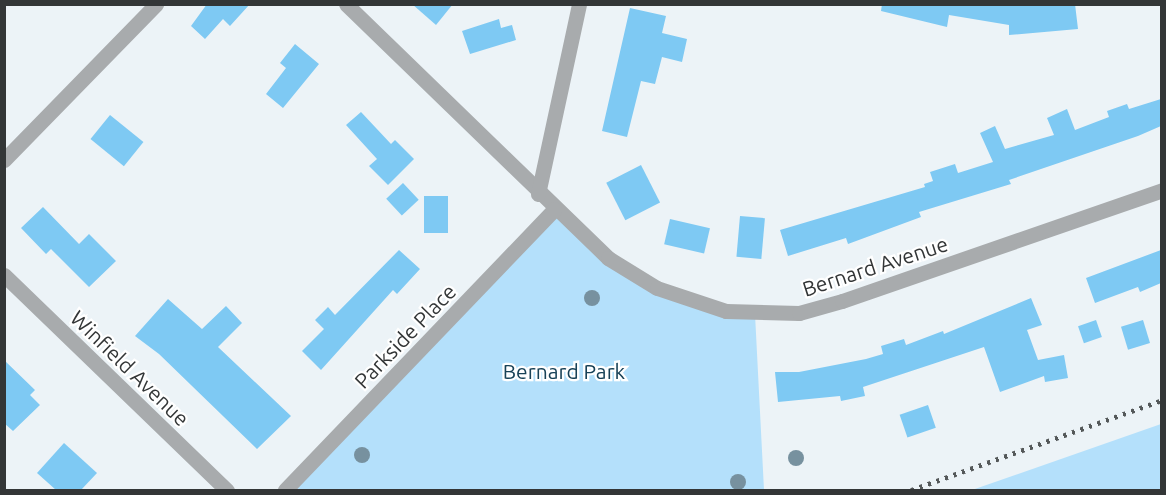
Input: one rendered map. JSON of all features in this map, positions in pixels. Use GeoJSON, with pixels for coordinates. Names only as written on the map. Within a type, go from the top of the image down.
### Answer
{"type":"FeatureCollection","features":[{"type":"Feature","properties":{"kind":"street"},"geometry":{"type":"LineString","coordinates":[[4,160],[156,4]]}},
{"type":"Feature","properties":{"kind":"street","name":"Bernard Avenue"},"geometry":{"type":"LineString","coordinates":[[346,4],[538,194],[608,258],[657,288],[717,308],[769,315],[799,313],[842,301],[1161,190]]}},
{"type":"Feature","properties":{"kind":"street"},"geometry":{"type":"LineString","coordinates":[[538,194],[579,4]]}},
{"type":"Feature","properties":{"kind":"street","name":"Parkside Place"},"geometry":{"type":"LineString","coordinates":[[285,490],[554,209]]}},
{"type":"Feature","properties":{"kind":"street","name":"Winfield Avenue"},"geometry":{"type":"LineString","coordinates":[[4,275],[226,490]]}},
{"type":"Feature","properties":{"kind":"green space","name":"Bernard Park"},"geometry":{"type":"Polygon","coordinates":[[[554,209],[632,274],[755,314],[764,490],[284,490],[554,209]]]}},
{"type":"Feature","properties":{"kind":"green space"},"geometry":{"type":"Polygon","coordinates":[[[1161,424],[1161,490],[972,490],[1161,424]]]}},
{"type":"Feature","properties":{"kind":"building"},"geometry":{"type":"Polygon","coordinates":[[[207,4],[250,4],[230,26],[223,19],[205,39],[191,26],[207,4]]]}},
{"type":"Feature","properties":{"kind":"building"},"geometry":{"type":"Polygon","coordinates":[[[412,4],[453,4],[436,25],[412,4]]]}},
{"type":"Feature","properties":{"kind":"building"},"geometry":{"type":"Polygon","coordinates":[[[882,4],[1075,4],[1078,29],[1009,35],[1009,25],[949,15],[947,27],[881,11],[882,4]]]}},
{"type":"Feature","properties":{"kind":"building"},"geometry":{"type":"Polygon","coordinates":[[[630,8],[666,16],[662,33],[687,39],[682,62],[662,57],[655,84],[641,81],[627,137],[602,131],[630,8]]]}},
{"type":"Feature","properties":{"kind":"building"},"geometry":{"type":"Polygon","coordinates":[[[499,19],[501,28],[512,25],[516,40],[470,54],[462,31],[499,19]]]}},
{"type":"Feature","properties":{"kind":"building"},"geometry":{"type":"Polygon","coordinates":[[[295,44],[319,64],[283,108],[266,94],[286,68],[280,63],[295,44]]]}},
{"type":"Feature","properties":{"kind":"building"},"geometry":{"type":"Polygon","coordinates":[[[1161,99],[1161,126],[1138,136],[1009,180],[1011,184],[919,212],[921,217],[848,244],[846,238],[788,256],[780,230],[925,187],[924,184],[933,181],[930,172],[955,164],[958,173],[993,162],[980,133],[995,126],[1005,149],[1054,135],[1047,118],[1067,109],[1075,130],[1109,117],[1107,111],[1127,104],[1129,109],[1161,99]]]}},
{"type":"Feature","properties":{"kind":"building"},"geometry":{"type":"Polygon","coordinates":[[[361,112],[391,144],[395,140],[414,159],[388,185],[369,166],[377,159],[346,125],[361,112]]]}},
{"type":"Feature","properties":{"kind":"building"},"geometry":{"type":"Polygon","coordinates":[[[110,115],[143,142],[124,166],[90,139],[110,115]]]}},
{"type":"Feature","properties":{"kind":"building"},"geometry":{"type":"Polygon","coordinates":[[[641,165],[660,202],[625,220],[606,183],[641,165]]]}},
{"type":"Feature","properties":{"kind":"building"},"geometry":{"type":"Polygon","coordinates":[[[403,183],[419,200],[402,216],[386,199],[403,183]]]}},
{"type":"Feature","properties":{"kind":"building"},"geometry":{"type":"Polygon","coordinates":[[[424,196],[448,196],[448,233],[424,233],[424,196]]]}},
{"type":"Feature","properties":{"kind":"building"},"geometry":{"type":"Polygon","coordinates":[[[43,207],[79,244],[89,234],[116,261],[89,287],[51,249],[46,254],[21,228],[43,207]]]}},
{"type":"Feature","properties":{"kind":"building"},"geometry":{"type":"Polygon","coordinates":[[[740,216],[765,218],[761,259],[736,257],[740,216]]]}},
{"type":"Feature","properties":{"kind":"building"},"geometry":{"type":"Polygon","coordinates":[[[670,219],[710,228],[704,254],[664,244],[670,219]]]}},
{"type":"Feature","properties":{"kind":"building"},"geometry":{"type":"Polygon","coordinates":[[[399,250],[420,269],[397,294],[393,290],[321,370],[302,351],[324,329],[315,320],[328,307],[335,315],[399,250]]]}},
{"type":"Feature","properties":{"kind":"building"},"geometry":{"type":"Polygon","coordinates":[[[1161,250],[1161,283],[1140,292],[1138,287],[1095,303],[1086,278],[1161,250]]]}},
{"type":"Feature","properties":{"kind":"building"},"geometry":{"type":"Polygon","coordinates":[[[1031,298],[1042,325],[1027,330],[1038,360],[1064,355],[1068,378],[1045,382],[1044,376],[1000,392],[984,347],[863,387],[865,396],[841,401],[840,396],[778,402],[775,372],[799,372],[866,359],[883,354],[881,346],[904,339],[906,345],[943,331],[944,334],[1031,298]]]}},
{"type":"Feature","properties":{"kind":"building"},"geometry":{"type":"Polygon","coordinates":[[[168,299],[202,329],[226,306],[242,323],[218,347],[291,416],[257,449],[159,354],[135,336],[168,299]]]}},
{"type":"Feature","properties":{"kind":"building"},"geometry":{"type":"Polygon","coordinates":[[[1096,320],[1102,337],[1084,343],[1078,326],[1096,320]]]}},
{"type":"Feature","properties":{"kind":"building"},"geometry":{"type":"Polygon","coordinates":[[[1143,320],[1150,343],[1128,350],[1121,327],[1143,320]]]}},
{"type":"Feature","properties":{"kind":"building"},"geometry":{"type":"Polygon","coordinates":[[[4,360],[35,390],[30,395],[40,405],[13,431],[4,423],[4,360]]]}},
{"type":"Feature","properties":{"kind":"building"},"geometry":{"type":"Polygon","coordinates":[[[928,405],[936,428],[907,437],[900,415],[928,405]]]}},
{"type":"Feature","properties":{"kind":"building"},"geometry":{"type":"Polygon","coordinates":[[[64,443],[97,473],[81,490],[56,490],[37,473],[64,443]]]}},
{"type":"Feature","properties":{"kind":"railway"},"geometry":{"type":"LineString","coordinates":[[911,490],[1162,400]]}}]}
